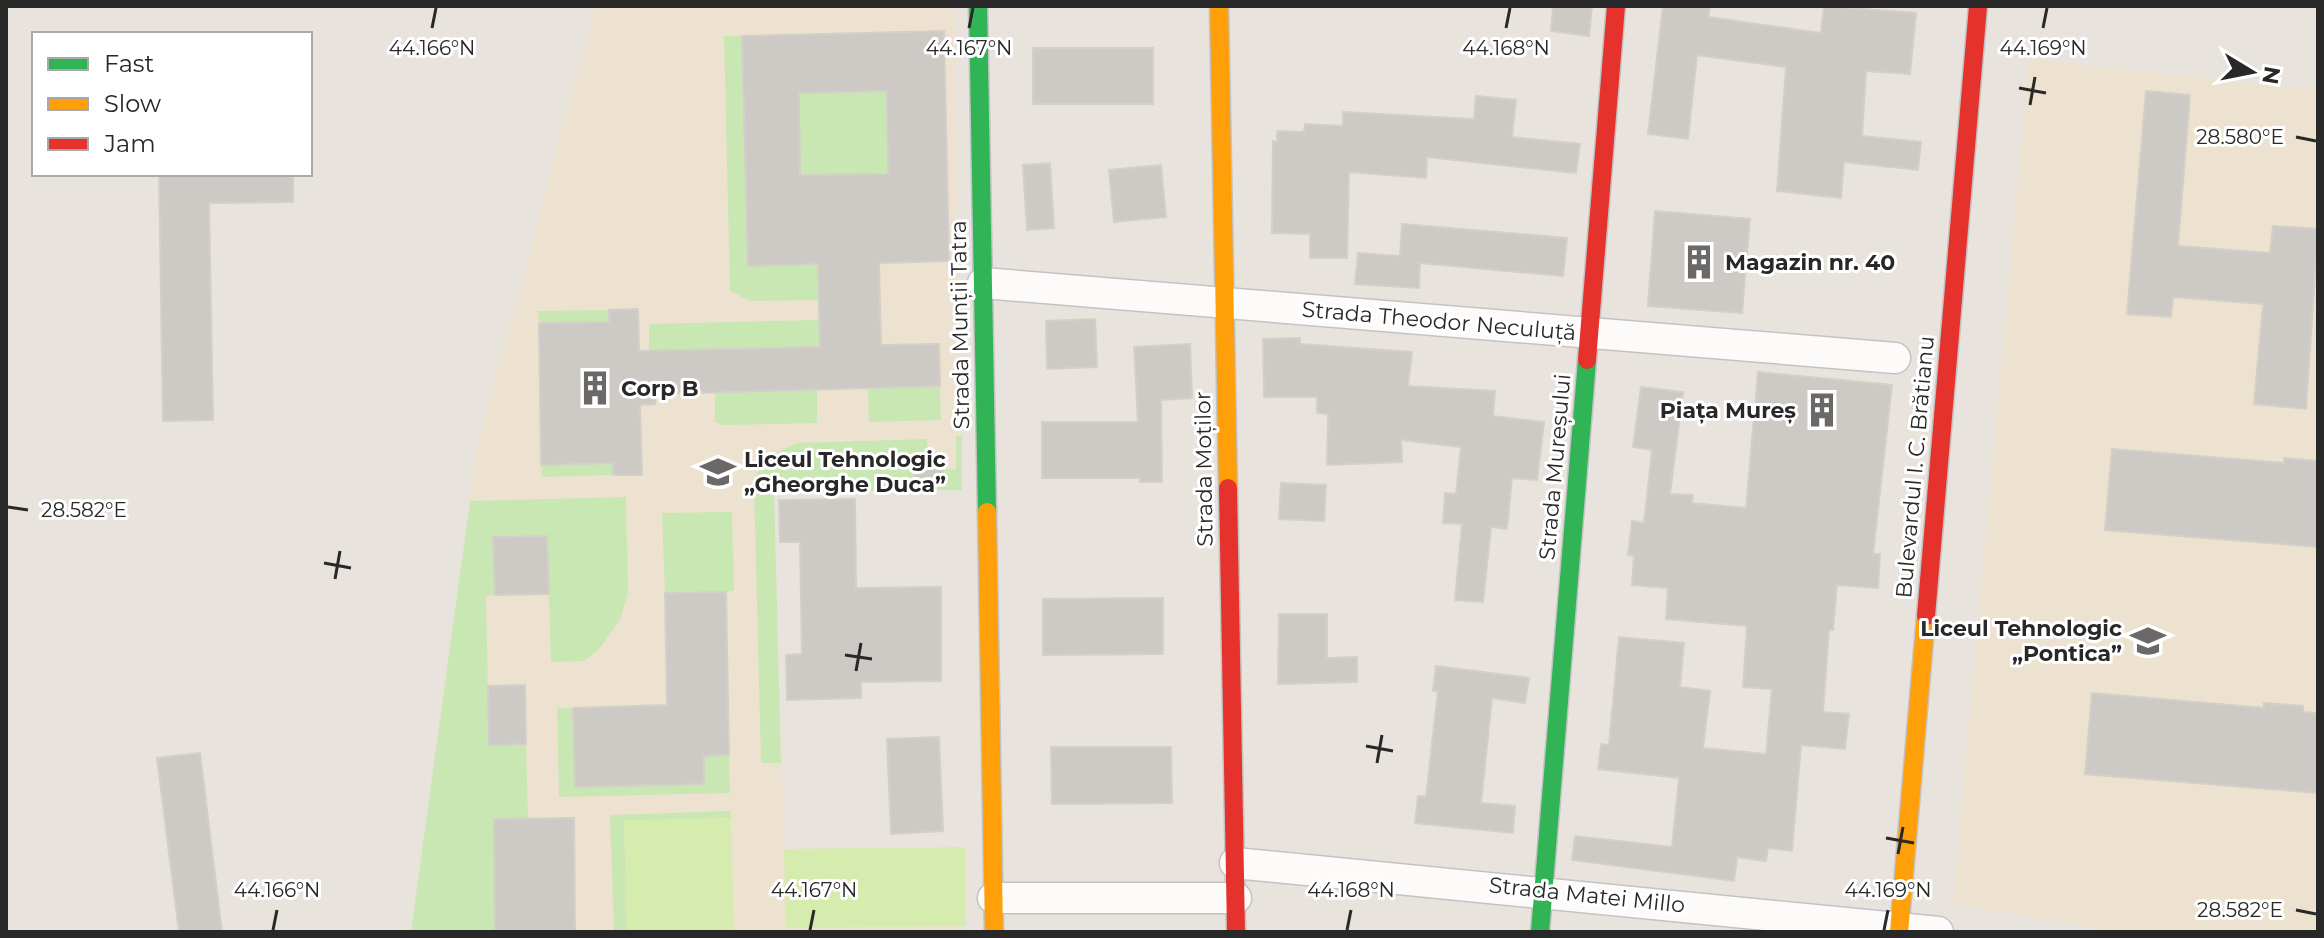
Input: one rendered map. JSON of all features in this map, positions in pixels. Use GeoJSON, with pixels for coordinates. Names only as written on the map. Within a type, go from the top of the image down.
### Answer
{"type":"FeatureCollection","features":[{"type":"Feature","properties":{"kind":"street","name":"Strada Munții Tatra"},"geometry":{"type":"LineString","coordinates":[[978,6],[994,932]]}},
{"type":"Feature","properties":{"kind":"street","name":"Strada Moților"},"geometry":{"type":"LineString","coordinates":[[1219,6],[1236,932]]}},
{"type":"Feature","properties":{"kind":"street","name":"Strada Mureșului"},"geometry":{"type":"LineString","coordinates":[[1540,932],[1616,6]]}},
{"type":"Feature","properties":{"kind":"street","name":"Bulevardul I. C. Brătianu"},"geometry":{"type":"LineString","coordinates":[[1899,929],[1978,6]]}},
{"type":"Feature","properties":{"kind":"street","name":"Strada Theodor Neculuță"},"geometry":{"type":"LineString","coordinates":[[983,283],[1895,358]]}},
{"type":"Feature","properties":{"kind":"street","name":"Strada Matei Millo"},"geometry":{"type":"LineString","coordinates":[[1235,863],[1938,932]]}},
{"type":"Feature","properties":{"kind":"street"},"geometry":{"type":"LineString","coordinates":[[993,898],[1236,898]]}},
{"type":"Feature","properties":{"kind":"shaded area","name":"Liceul Tehnologic „Gheorghe Duca”"},"geometry":{"type":"Polygon","coordinates":[[[595,6],[955,6],[962,490],[774,492],[784,849],[965,847],[966,932],[411,932],[476,454],[595,6]]]}},
{"type":"Feature","properties":{"kind":"shaded area","name":"Liceul Tehnologic „Pontica”"},"geometry":{"type":"Polygon","coordinates":[[[2029,59],[2318,91],[2318,932],[2121,932],[1953,904],[2029,59]]]}},
{"type":"Feature","properties":{"kind":"green space"},"geometry":{"type":"Polygon","coordinates":[[[724,36],[742,36],[748,265],[818,264],[819,300],[750,301],[730,291],[724,36]]]}},
{"type":"Feature","properties":{"kind":"green space"},"geometry":{"type":"Polygon","coordinates":[[[886,91],[888,174],[800,175],[798,93],[886,91]]]}},
{"type":"Feature","properties":{"kind":"green space"},"geometry":{"type":"Polygon","coordinates":[[[609,310],[609,322],[539,323],[538,311],[609,310]]]}},
{"type":"Feature","properties":{"kind":"green space"},"geometry":{"type":"Polygon","coordinates":[[[820,320],[820,347],[649,351],[649,324],[820,320]]]}},
{"type":"Feature","properties":{"kind":"green space"},"geometry":{"type":"Polygon","coordinates":[[[940,386],[941,420],[869,422],[868,388],[940,386]]]}},
{"type":"Feature","properties":{"kind":"green space"},"geometry":{"type":"Polygon","coordinates":[[[817,389],[817,423],[723,425],[715,422],[715,392],[817,389]]]}},
{"type":"Feature","properties":{"kind":"green space"},"geometry":{"type":"Polygon","coordinates":[[[956,436],[962,436],[962,490],[774,491],[781,763],[761,763],[754,487],[763,464],[783,449],[798,443],[927,439],[928,453],[915,454],[915,481],[943,481],[943,470],[956,469],[956,436]]]}},
{"type":"Feature","properties":{"kind":"green space"},"geometry":{"type":"Polygon","coordinates":[[[613,463],[613,475],[542,477],[541,465],[613,463]]]}},
{"type":"Feature","properties":{"kind":"green space"},"geometry":{"type":"Polygon","coordinates":[[[626,497],[628,592],[620,620],[600,648],[584,661],[551,662],[547,536],[494,537],[495,595],[486,596],[489,745],[526,744],[528,819],[494,819],[495,932],[411,932],[470,501],[626,497]]]}},
{"type":"Feature","properties":{"kind":"green space"},"geometry":{"type":"Polygon","coordinates":[[[732,512],[734,591],[665,593],[662,513],[732,512]]]}},
{"type":"Feature","properties":{"kind":"green space"},"geometry":{"type":"Polygon","coordinates":[[[557,708],[573,708],[575,787],[704,784],[704,756],[729,755],[730,793],[559,797],[557,708]]]}},
{"type":"Feature","properties":{"kind":"green space"},"geometry":{"type":"Polygon","coordinates":[[[731,811],[731,818],[624,821],[627,932],[614,932],[610,815],[731,811]]]}},
{"type":"Feature","properties":{"kind":"green space"},"geometry":{"type":"Polygon","coordinates":[[[731,818],[734,932],[627,932],[624,820],[731,818]]]}},
{"type":"Feature","properties":{"kind":"green space"},"geometry":{"type":"Polygon","coordinates":[[[965,847],[966,926],[786,928],[784,849],[965,847]]]}},
{"type":"Feature","properties":{"kind":"building"},"geometry":{"type":"Polygon","coordinates":[[[1553,6],[1592,6],[1589,36],[1551,31],[1553,6]]]}},
{"type":"Feature","properties":{"kind":"building"},"geometry":{"type":"Polygon","coordinates":[[[1663,6],[1710,6],[1708,17],[1821,33],[1824,6],[1916,13],[1910,74],[1866,71],[1862,136],[1921,142],[1918,170],[1844,162],[1841,198],[1777,191],[1786,67],[1697,55],[1688,139],[1648,134],[1663,6]]]}},
{"type":"Feature","properties":{"kind":"building"},"geometry":{"type":"Polygon","coordinates":[[[944,31],[949,261],[879,263],[881,345],[939,344],[940,386],[655,394],[655,404],[640,405],[642,475],[613,475],[613,463],[541,465],[539,323],[609,322],[609,310],[638,309],[639,351],[820,347],[818,264],[748,266],[742,36],[944,31]],[[887,91],[799,93],[800,175],[888,174],[887,91]]]}},
{"type":"Feature","properties":{"kind":"building"},"geometry":{"type":"Polygon","coordinates":[[[1033,48],[1153,48],[1153,104],[1033,104],[1033,48]]]}},
{"type":"Feature","properties":{"kind":"building"},"geometry":{"type":"Polygon","coordinates":[[[2146,91],[2190,95],[2178,246],[2270,253],[2273,226],[2318,229],[2306,409],[2254,404],[2263,304],[2173,297],[2171,317],[2127,314],[2146,91]]]}},
{"type":"Feature","properties":{"kind":"building"},"geometry":{"type":"Polygon","coordinates":[[[1476,96],[1516,100],[1512,137],[1580,144],[1576,173],[1427,157],[1426,178],[1349,172],[1347,258],[1310,258],[1310,234],[1272,233],[1273,141],[1277,142],[1277,131],[1304,132],[1305,124],[1343,126],[1343,112],[1474,119],[1476,96]]]}},
{"type":"Feature","properties":{"kind":"building"},"geometry":{"type":"Polygon","coordinates":[[[1050,163],[1054,228],[1027,230],[1023,165],[1050,163]]]}},
{"type":"Feature","properties":{"kind":"building"},"geometry":{"type":"Polygon","coordinates":[[[1161,165],[1166,217],[1114,222],[1109,170],[1161,165]]]}},
{"type":"Feature","properties":{"kind":"building"},"geometry":{"type":"Polygon","coordinates":[[[159,176],[293,176],[293,202],[209,203],[213,420],[163,421],[159,176]]]}},
{"type":"Feature","properties":{"kind":"building","name":"Magazin nr. 40"},"geometry":{"type":"Polygon","coordinates":[[[1655,211],[1750,219],[1742,313],[1648,306],[1655,211]]]}},
{"type":"Feature","properties":{"kind":"building"},"geometry":{"type":"Polygon","coordinates":[[[1402,224],[1567,238],[1563,276],[1420,263],[1419,288],[1355,284],[1358,253],[1400,256],[1402,224]]]}},
{"type":"Feature","properties":{"kind":"building"},"geometry":{"type":"Polygon","coordinates":[[[1095,319],[1097,367],[1047,369],[1046,321],[1095,319]]]}},
{"type":"Feature","properties":{"kind":"building"},"geometry":{"type":"Polygon","coordinates":[[[1300,338],[1300,344],[1412,352],[1408,386],[1495,391],[1493,416],[1544,422],[1537,480],[1512,478],[1507,529],[1491,527],[1483,602],[1455,600],[1462,524],[1443,523],[1445,493],[1456,494],[1461,447],[1401,440],[1402,462],[1327,465],[1328,414],[1317,413],[1317,397],[1264,397],[1263,339],[1300,338]]]}},
{"type":"Feature","properties":{"kind":"building"},"geometry":{"type":"Polygon","coordinates":[[[1190,344],[1192,398],[1161,400],[1162,482],[1140,482],[1140,478],[1042,478],[1042,422],[1138,422],[1134,347],[1190,344]]]}},
{"type":"Feature","properties":{"kind":"building"},"geometry":{"type":"Polygon","coordinates":[[[1758,372],[1892,385],[1873,554],[1880,554],[1878,588],[1837,585],[1833,630],[1829,630],[1823,712],[1849,714],[1845,749],[1801,745],[1792,851],[1768,848],[1766,861],[1737,857],[1734,881],[1572,860],[1575,836],[1672,847],[1679,778],[1598,769],[1601,744],[1609,745],[1619,637],[1684,643],[1680,687],[1710,691],[1703,748],[1766,754],[1772,689],[1743,687],[1747,626],[1666,619],[1668,588],[1632,585],[1634,556],[1628,555],[1632,521],[1644,523],[1652,450],[1633,447],[1641,387],[1683,392],[1670,494],[1693,495],[1692,503],[1746,508],[1758,372]]]}},
{"type":"Feature","properties":{"kind":"building"},"geometry":{"type":"Polygon","coordinates":[[[2112,449],[2284,463],[2284,458],[2318,461],[2318,547],[2105,530],[2112,449]]]}},
{"type":"Feature","properties":{"kind":"building"},"geometry":{"type":"Polygon","coordinates":[[[943,453],[943,481],[915,481],[915,454],[943,453]]]}},
{"type":"Feature","properties":{"kind":"building"},"geometry":{"type":"Polygon","coordinates":[[[1281,483],[1326,485],[1324,521],[1279,519],[1281,483]]]}},
{"type":"Feature","properties":{"kind":"building"},"geometry":{"type":"Polygon","coordinates":[[[855,499],[856,588],[941,587],[941,681],[861,682],[861,698],[787,700],[786,655],[802,654],[800,542],[780,542],[779,500],[855,499]]]}},
{"type":"Feature","properties":{"kind":"building"},"geometry":{"type":"Polygon","coordinates":[[[547,536],[549,594],[495,595],[493,537],[547,536]]]}},
{"type":"Feature","properties":{"kind":"building"},"geometry":{"type":"Polygon","coordinates":[[[726,592],[729,755],[704,756],[704,784],[575,787],[573,708],[667,705],[665,593],[726,592]]]}},
{"type":"Feature","properties":{"kind":"building"},"geometry":{"type":"Polygon","coordinates":[[[1163,598],[1163,654],[1043,655],[1043,599],[1163,598]]]}},
{"type":"Feature","properties":{"kind":"building"},"geometry":{"type":"Polygon","coordinates":[[[1279,614],[1327,614],[1327,658],[1357,657],[1357,682],[1278,684],[1279,614]]]}},
{"type":"Feature","properties":{"kind":"building"},"geometry":{"type":"Polygon","coordinates":[[[1436,666],[1529,678],[1525,703],[1492,698],[1481,803],[1515,806],[1513,833],[1415,823],[1418,796],[1426,797],[1438,691],[1433,691],[1436,666]]]}},
{"type":"Feature","properties":{"kind":"building"},"geometry":{"type":"Polygon","coordinates":[[[525,685],[526,744],[489,745],[488,686],[525,685]]]}},
{"type":"Feature","properties":{"kind":"building"},"geometry":{"type":"Polygon","coordinates":[[[2092,693],[2264,708],[2264,703],[2303,706],[2303,712],[2318,713],[2318,793],[2085,774],[2092,693]]]}},
{"type":"Feature","properties":{"kind":"building"},"geometry":{"type":"Polygon","coordinates":[[[939,737],[943,831],[891,834],[887,739],[939,737]]]}},
{"type":"Feature","properties":{"kind":"building"},"geometry":{"type":"Polygon","coordinates":[[[1051,747],[1171,747],[1172,803],[1052,804],[1051,747]]]}},
{"type":"Feature","properties":{"kind":"building"},"geometry":{"type":"Polygon","coordinates":[[[200,753],[222,932],[179,932],[157,758],[200,753]]]}},
{"type":"Feature","properties":{"kind":"building"},"geometry":{"type":"Polygon","coordinates":[[[574,818],[575,932],[495,932],[494,819],[574,818]]]}},
{"type":"Feature","properties":{"kind":"traffic: fast"},"geometry":{"type":"LineString","coordinates":[[978,6],[987,512]]}},
{"type":"Feature","properties":{"kind":"traffic: fast"},"geometry":{"type":"LineString","coordinates":[[1540,932],[1587,360]]}},
{"type":"Feature","properties":{"kind":"traffic: slow"},"geometry":{"type":"LineString","coordinates":[[1219,6],[1228,488]]}},
{"type":"Feature","properties":{"kind":"traffic: slow"},"geometry":{"type":"LineString","coordinates":[[987,512],[994,932]]}},
{"type":"Feature","properties":{"kind":"traffic: slow"},"geometry":{"type":"LineString","coordinates":[[1899,932],[1926,616]]}},
{"type":"Feature","properties":{"kind":"traffic: jam"},"geometry":{"type":"LineString","coordinates":[[1587,360],[1616,6]]}},
{"type":"Feature","properties":{"kind":"traffic: jam"},"geometry":{"type":"LineString","coordinates":[[1926,616],[1978,6]]}},
{"type":"Feature","properties":{"kind":"traffic: jam"},"geometry":{"type":"LineString","coordinates":[[1228,488],[1236,932]]}},
{"type":"Feature","properties":{"kind":"place","name":"Magazin nr. 40"},"geometry":{"type":"Point","coordinates":[1699,262]}},
{"type":"Feature","properties":{"kind":"place","name":"Corp B"},"geometry":{"type":"Point","coordinates":[595,388]}},
{"type":"Feature","properties":{"kind":"place","name":"Piața Mureș"},"geometry":{"type":"Point","coordinates":[1822,410]}},
{"type":"Feature","properties":{"kind":"place","name":"Liceul Tehnologic „Gheorghe Duca”"},"geometry":{"type":"Point","coordinates":[718,472]}},
{"type":"Feature","properties":{"kind":"place","name":"Liceul Tehnologic „Pontica”"},"geometry":{"type":"Point","coordinates":[2148,641]}}]}
